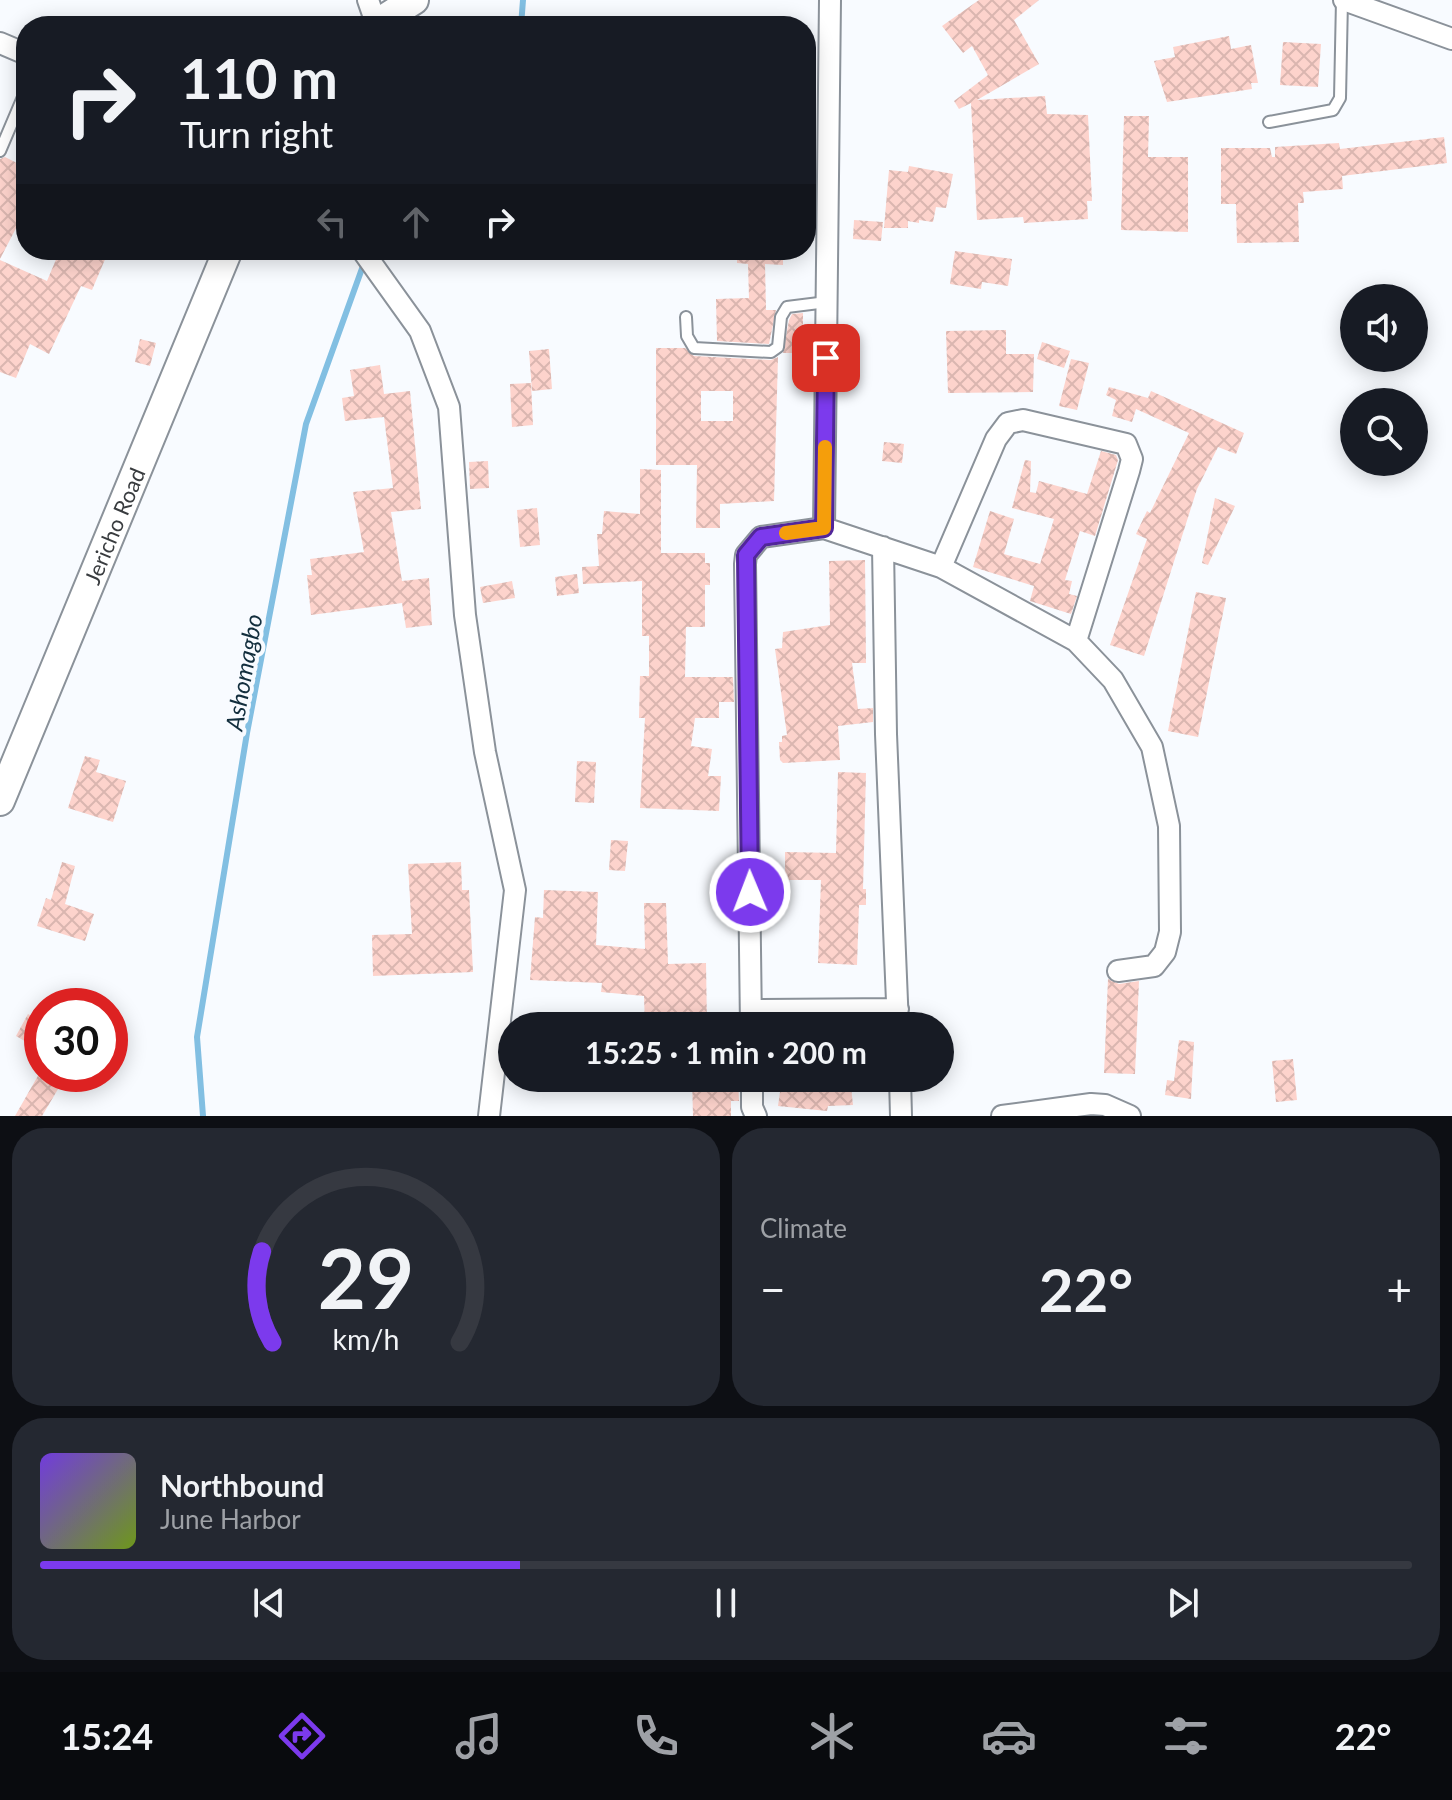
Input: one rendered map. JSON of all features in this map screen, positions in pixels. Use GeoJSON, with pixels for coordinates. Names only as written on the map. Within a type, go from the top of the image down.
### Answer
{"type":"FeatureCollection","features":[{"type":"Feature","properties":{"kind":"street"},"geometry":{"type":"LineString","coordinates":[[373,16],[414,0]]}},
{"type":"Feature","properties":{"kind":"street"},"geometry":{"type":"LineString","coordinates":[[824,528],[830,0]]}},
{"type":"Feature","properties":{"kind":"street"},"geometry":{"type":"LineString","coordinates":[[1343,0],[1452,39]]}},
{"type":"Feature","properties":{"kind":"street","name":"Jericho Road"},"geometry":{"type":"LineString","coordinates":[[0,801],[224,260]]}},
{"type":"Feature","properties":{"kind":"street"},"geometry":{"type":"LineString","coordinates":[[369,260],[420,331],[449,407],[465,615],[485,752],[515,890],[489,1116]]}},
{"type":"Feature","properties":{"kind":"street"},"geometry":{"type":"LineString","coordinates":[[941,567],[996,439],[1008,423],[1023,420],[1126,444],[1132,459],[1129,471],[1076,641]]}},
{"type":"Feature","properties":{"kind":"street"},"geometry":{"type":"LineString","coordinates":[[751,1012],[746,555],[761,537],[824,528],[941,567],[1076,641],[1113,680],[1152,747],[1169,826],[1172,900],[1165,952],[1154,966],[1118,971]]}},
{"type":"Feature","properties":{"kind":"street"},"geometry":{"type":"LineString","coordinates":[[883,547],[886,734],[898,1012]]}},
{"type":"Feature","properties":{"kind":"street"},"geometry":{"type":"LineString","coordinates":[[752,1092],[752,1107],[756,1116]]}},
{"type":"Feature","properties":{"kind":"street"},"geometry":{"type":"LineString","coordinates":[[900,1092],[901,1116]]}},
{"type":"Feature","properties":{"kind":"street"},"geometry":{"type":"LineString","coordinates":[[1002,1116],[1091,1104],[1105,1105],[1130,1116]]}},
{"type":"Feature","properties":{"kind":"lane"},"geometry":{"type":"LineString","coordinates":[[1269,122],[1333,110],[1337,105],[1340,98],[1343,0]]}},
{"type":"Feature","properties":{"kind":"lane"},"geometry":{"type":"LineString","coordinates":[[0,151],[16,113]]}},
{"type":"Feature","properties":{"kind":"lane"},"geometry":{"type":"LineString","coordinates":[[686,317],[687,336],[694,348],[771,352],[778,347],[781,317],[787,307],[827,302]]}},
{"type":"Feature","properties":{"kind":"building"},"geometry":{"type":"Polygon","coordinates":[[[979,0],[1039,0],[1014,20],[1039,64],[977,100],[1045,96],[1047,114],[1088,115],[1092,201],[1087,201],[1088,219],[1024,223],[1023,217],[977,220],[971,103],[959,109],[954,101],[988,75],[972,46],[963,53],[942,26],[979,0]]]}},
{"type":"Feature","properties":{"kind":"building"},"geometry":{"type":"Polygon","coordinates":[[[1229,36],[1231,49],[1251,45],[1258,83],[1251,83],[1252,89],[1167,102],[1154,61],[1175,57],[1173,47],[1229,36]]]}},
{"type":"Feature","properties":{"kind":"building"},"geometry":{"type":"Polygon","coordinates":[[[1283,42],[1321,44],[1318,87],[1280,85],[1283,42]]]}},
{"type":"Feature","properties":{"kind":"building"},"geometry":{"type":"Polygon","coordinates":[[[1124,116],[1149,116],[1148,157],[1188,157],[1188,232],[1121,230],[1124,116]]]}},
{"type":"Feature","properties":{"kind":"building"},"geometry":{"type":"Polygon","coordinates":[[[1444,137],[1447,163],[1342,176],[1343,189],[1303,192],[1304,203],[1298,203],[1299,242],[1237,243],[1236,204],[1221,204],[1221,148],[1270,148],[1272,157],[1275,157],[1275,147],[1339,143],[1340,149],[1444,137]]]}},
{"type":"Feature","properties":{"kind":"building"},"geometry":{"type":"Polygon","coordinates":[[[5,157],[16,162],[16,228],[0,259],[0,159],[5,157]]]}},
{"type":"Feature","properties":{"kind":"building"},"geometry":{"type":"Polygon","coordinates":[[[909,166],[953,174],[946,208],[936,207],[933,222],[908,221],[908,228],[884,228],[889,170],[908,172],[909,166]]]}},
{"type":"Feature","properties":{"kind":"building"},"geometry":{"type":"Polygon","coordinates":[[[854,220],[883,222],[881,241],[853,239],[854,220]]]}},
{"type":"Feature","properties":{"kind":"building"},"geometry":{"type":"Polygon","coordinates":[[[955,251],[1012,259],[1008,286],[982,282],[981,289],[950,284],[955,251]]]}},
{"type":"Feature","properties":{"kind":"building"},"geometry":{"type":"Polygon","coordinates":[[[0,260],[47,281],[56,260],[105,260],[92,290],[81,286],[49,354],[30,344],[16,378],[0,372],[0,260]]]}},
{"type":"Feature","properties":{"kind":"building"},"geometry":{"type":"Polygon","coordinates":[[[737,260],[783,260],[783,265],[765,264],[766,310],[776,310],[769,344],[717,341],[716,299],[749,298],[748,264],[737,263],[737,260]]]}},
{"type":"Feature","properties":{"kind":"building"},"geometry":{"type":"Polygon","coordinates":[[[803,313],[803,353],[783,353],[792,314],[803,313]]]}},
{"type":"Feature","properties":{"kind":"building"},"geometry":{"type":"Polygon","coordinates":[[[1006,330],[1006,354],[1034,354],[1033,392],[948,393],[946,331],[1006,330]]]}},
{"type":"Feature","properties":{"kind":"building"},"geometry":{"type":"Polygon","coordinates":[[[140,339],[156,343],[150,366],[135,362],[140,339]]]}},
{"type":"Feature","properties":{"kind":"building"},"geometry":{"type":"Polygon","coordinates":[[[1042,342],[1070,351],[1064,368],[1037,359],[1042,342]]]}},
{"type":"Feature","properties":{"kind":"building"},"geometry":{"type":"Polygon","coordinates":[[[656,348],[685,348],[694,356],[771,360],[778,357],[774,501],[720,504],[720,528],[696,528],[697,465],[656,465],[656,348]],[[701,391],[701,421],[733,421],[733,391],[701,391]]]}},
{"type":"Feature","properties":{"kind":"building"},"geometry":{"type":"Polygon","coordinates":[[[549,349],[552,389],[532,391],[529,351],[549,349]]]}},
{"type":"Feature","properties":{"kind":"building"},"geometry":{"type":"Polygon","coordinates":[[[1071,359],[1089,363],[1077,410],[1059,406],[1071,359]]]}},
{"type":"Feature","properties":{"kind":"building"},"geometry":{"type":"Polygon","coordinates":[[[380,365],[384,394],[410,391],[421,509],[391,512],[402,581],[429,578],[432,625],[406,628],[402,603],[311,615],[307,575],[312,575],[310,559],[364,552],[353,492],[393,488],[384,417],[345,421],[342,398],[354,396],[350,370],[380,365]]]}},
{"type":"Feature","properties":{"kind":"building"},"geometry":{"type":"Polygon","coordinates":[[[531,383],[533,425],[512,427],[510,384],[531,383]]]}},
{"type":"Feature","properties":{"kind":"building"},"geometry":{"type":"Polygon","coordinates":[[[1109,387],[1148,398],[1151,391],[1244,433],[1236,454],[1218,447],[1197,489],[1144,656],[1110,645],[1147,539],[1136,534],[1147,511],[1150,513],[1189,433],[1136,409],[1132,422],[1112,416],[1116,400],[1106,395],[1109,387]]]}},
{"type":"Feature","properties":{"kind":"building"},"geometry":{"type":"Polygon","coordinates":[[[884,442],[904,444],[902,463],[882,461],[884,442]]]}},
{"type":"Feature","properties":{"kind":"building"},"geometry":{"type":"Polygon","coordinates":[[[1101,451],[1116,455],[1118,460],[1095,536],[1080,531],[1065,580],[1072,581],[1069,594],[1077,596],[1071,614],[1030,601],[1034,586],[973,567],[990,511],[1014,519],[1004,554],[1040,564],[1054,519],[1012,508],[1025,460],[1031,461],[1030,492],[1036,493],[1039,481],[1087,494],[1101,451]]]}},
{"type":"Feature","properties":{"kind":"building"},"geometry":{"type":"Polygon","coordinates":[[[488,461],[489,488],[470,489],[469,462],[488,461]]]}},
{"type":"Feature","properties":{"kind":"building"},"geometry":{"type":"Polygon","coordinates":[[[640,469],[661,470],[661,553],[705,553],[705,563],[710,563],[710,585],[705,585],[705,627],[686,627],[685,677],[733,677],[734,702],[719,702],[719,718],[695,718],[691,746],[712,749],[708,776],[721,776],[719,811],[640,808],[645,718],[639,718],[640,676],[649,676],[649,636],[642,636],[642,581],[583,584],[582,567],[599,566],[597,534],[602,534],[604,511],[640,514],[640,469]]]}},
{"type":"Feature","properties":{"kind":"building"},"geometry":{"type":"Polygon","coordinates":[[[1215,498],[1235,506],[1208,565],[1202,563],[1215,498]]]}},
{"type":"Feature","properties":{"kind":"building"},"geometry":{"type":"Polygon","coordinates":[[[537,508],[540,545],[520,547],[517,510],[537,508]]]}},
{"type":"Feature","properties":{"kind":"building"},"geometry":{"type":"Polygon","coordinates":[[[865,560],[866,663],[852,663],[858,709],[873,708],[873,722],[838,726],[840,760],[783,763],[779,742],[782,742],[782,736],[787,735],[775,649],[782,648],[783,632],[830,625],[829,561],[865,560]]]}},
{"type":"Feature","properties":{"kind":"building"},"geometry":{"type":"Polygon","coordinates":[[[577,574],[579,593],[557,596],[555,577],[577,574]]]}},
{"type":"Feature","properties":{"kind":"building"},"geometry":{"type":"Polygon","coordinates":[[[512,581],[515,598],[483,603],[480,587],[512,581]]]}},
{"type":"Feature","properties":{"kind":"building"},"geometry":{"type":"Polygon","coordinates":[[[1196,592],[1226,598],[1198,737],[1168,731],[1196,592]]]}},
{"type":"Feature","properties":{"kind":"building"},"geometry":{"type":"Polygon","coordinates":[[[85,756],[100,760],[96,772],[126,781],[113,822],[68,808],[85,756]]]}},
{"type":"Feature","properties":{"kind":"building"},"geometry":{"type":"Polygon","coordinates":[[[577,761],[596,762],[594,803],[575,802],[577,761]]]}},
{"type":"Feature","properties":{"kind":"building"},"geometry":{"type":"Polygon","coordinates":[[[838,772],[866,773],[863,889],[866,889],[866,905],[859,905],[857,965],[818,963],[821,880],[785,880],[785,852],[836,853],[838,772]]]}},
{"type":"Feature","properties":{"kind":"building"},"geometry":{"type":"Polygon","coordinates":[[[611,840],[628,841],[625,871],[609,870],[611,840]]]}},
{"type":"Feature","properties":{"kind":"building"},"geometry":{"type":"Polygon","coordinates":[[[62,862],[75,866],[65,904],[94,914],[85,941],[37,926],[46,898],[51,900],[62,862]]]}},
{"type":"Feature","properties":{"kind":"building"},"geometry":{"type":"Polygon","coordinates":[[[461,862],[462,890],[469,890],[473,972],[373,976],[372,935],[412,934],[408,864],[461,862]]]}},
{"type":"Feature","properties":{"kind":"building"},"geometry":{"type":"Polygon","coordinates":[[[544,890],[598,892],[596,945],[645,949],[644,903],[666,903],[668,964],[706,963],[707,1012],[645,1012],[644,996],[601,992],[602,983],[530,980],[535,917],[543,918],[544,890]]]}},
{"type":"Feature","properties":{"kind":"building"},"geometry":{"type":"Polygon","coordinates":[[[1108,979],[1119,984],[1139,981],[1135,1074],[1104,1073],[1108,979]]]}},
{"type":"Feature","properties":{"kind":"building"},"geometry":{"type":"Polygon","coordinates":[[[24,1021],[24,1041],[16,1036],[24,1021]]]}},
{"type":"Feature","properties":{"kind":"building"},"geometry":{"type":"Polygon","coordinates":[[[1179,1040],[1194,1042],[1191,1099],[1165,1095],[1167,1080],[1174,1081],[1179,1040]]]}},
{"type":"Feature","properties":{"kind":"building"},"geometry":{"type":"Polygon","coordinates":[[[1293,1059],[1297,1100],[1276,1102],[1272,1061],[1293,1059]]]}},
{"type":"Feature","properties":{"kind":"building"},"geometry":{"type":"Polygon","coordinates":[[[29,1092],[56,1092],[42,1116],[15,1116],[29,1092]]]}},
{"type":"Feature","properties":{"kind":"building"},"geometry":{"type":"Polygon","coordinates":[[[692,1092],[739,1092],[739,1101],[731,1101],[731,1116],[693,1116],[692,1092]]]}},
{"type":"Feature","properties":{"kind":"building"},"geometry":{"type":"Polygon","coordinates":[[[780,1092],[852,1092],[853,1105],[828,1106],[827,1111],[778,1106],[780,1092]]]}},
{"type":"Feature","properties":{"kind":"waterway","name":"Ashomagbo"},"geometry":{"type":"LineString","coordinates":[[522,16],[523,0]]}},
{"type":"Feature","properties":{"kind":"waterway","name":"Ashomagbo"},"geometry":{"type":"LineString","coordinates":[[203,1116],[197,1037],[247,733],[306,424],[364,263]]}},
{"type":"Feature","properties":{"kind":"slow traffic"},"geometry":{"type":"LineString","coordinates":[[786,533],[824,528],[825,447]]}},
{"type":"Feature","properties":{"kind":"route"},"geometry":{"type":"LineString","coordinates":[[750,892],[746,555],[761,537],[824,528],[826,358]]}}]}
